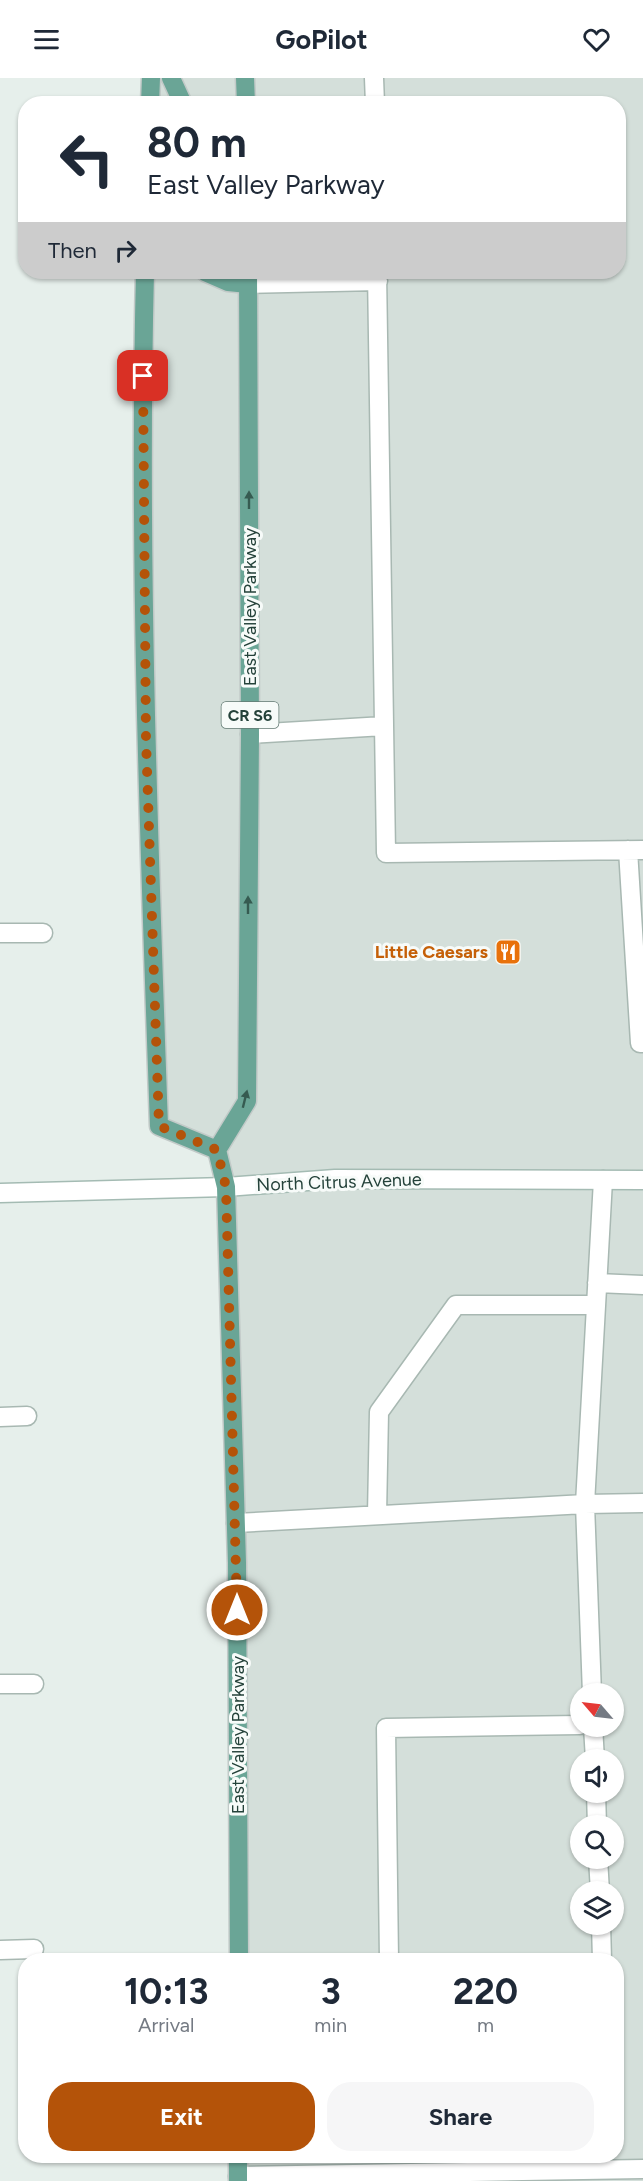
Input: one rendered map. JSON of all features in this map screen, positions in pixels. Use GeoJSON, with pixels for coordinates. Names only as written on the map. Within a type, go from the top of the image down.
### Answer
{"type":"FeatureCollection","features":[{"type":"Feature","properties":{"kind":"main road"},"geometry":{"type":"LineString","coordinates":[[150,96],[151,78]]}},
{"type":"Feature","properties":{"kind":"main road"},"geometry":{"type":"LineString","coordinates":[[171,78],[179,96]]}},
{"type":"Feature","properties":{"kind":"main road"},"geometry":{"type":"LineString","coordinates":[[246,78],[246,96]]}},
{"type":"Feature","properties":{"kind":"main road"},"geometry":{"type":"LineString","coordinates":[[146,279],[142,398],[146,739],[159,1126],[217,1150]]}},
{"type":"Feature","properties":{"kind":"main road"},"geometry":{"type":"LineString","coordinates":[[221,279],[228,282],[243,279]]}},
{"type":"Feature","properties":{"kind":"main road","name":"East Valley Parkway"},"geometry":{"type":"LineString","coordinates":[[239,1953],[236,1523],[226,1187],[217,1150],[247,1101],[250,734],[248,279]]}},
{"type":"Feature","properties":{"kind":"street"},"geometry":{"type":"LineString","coordinates":[[374,78],[375,96]]}},
{"type":"Feature","properties":{"kind":"street"},"geometry":{"type":"LineString","coordinates":[[377,279],[386,853],[636,850],[640,1043],[643,1043]]}},
{"type":"Feature","properties":{"kind":"street"},"geometry":{"type":"LineString","coordinates":[[250,734],[384,726]]}},
{"type":"Feature","properties":{"kind":"street"},"geometry":{"type":"LineString","coordinates":[[0,933],[43,933]]}},
{"type":"Feature","properties":{"kind":"street","name":"North Citrus Avenue"},"geometry":{"type":"LineString","coordinates":[[0,1193],[226,1187],[335,1179],[643,1180]]}},
{"type":"Feature","properties":{"kind":"street"},"geometry":{"type":"LineString","coordinates":[[592,1683],[585,1504],[603,1180]]}},
{"type":"Feature","properties":{"kind":"street"},"geometry":{"type":"LineString","coordinates":[[597,1282],[643,1285]]}},
{"type":"Feature","properties":{"kind":"street"},"geometry":{"type":"LineString","coordinates":[[377,1515],[379,1412],[456,1305],[596,1305]]}},
{"type":"Feature","properties":{"kind":"street"},"geometry":{"type":"LineString","coordinates":[[0,1417],[27,1416]]}},
{"type":"Feature","properties":{"kind":"street"},"geometry":{"type":"LineString","coordinates":[[236,1523],[585,1504],[643,1503]]}},
{"type":"Feature","properties":{"kind":"street"},"geometry":{"type":"LineString","coordinates":[[0,1684],[34,1684]]}},
{"type":"Feature","properties":{"kind":"street"},"geometry":{"type":"LineString","coordinates":[[389,1953],[386,1728],[570,1725]]}},
{"type":"Feature","properties":{"kind":"street"},"geometry":{"type":"LineString","coordinates":[[601,1935],[602,1953]]}},
{"type":"Feature","properties":{"kind":"street"},"geometry":{"type":"LineString","coordinates":[[0,1950],[34,1949]]}},
{"type":"Feature","properties":{"kind":"street"},"geometry":{"type":"LineString","coordinates":[[238,2178],[393,2164],[413,2177],[597,2163]]}},
{"type":"Feature","properties":{"kind":"street"},"geometry":{"type":"LineString","coordinates":[[615,2163],[643,2169]]}},
{"type":"Feature","properties":{"kind":"shaded area"},"geometry":{"type":"Polygon","coordinates":[[[151,78],[643,78],[643,2181],[238,2181],[238,2163],[624,2163],[624,1953],[239,1953],[217,1150],[159,1126],[145,279],[626,279],[626,96],[150,96],[151,78]]]}},
{"type":"Feature","properties":{"kind":"place","name":"Little Caesars"},"geometry":{"type":"Point","coordinates":[508,952]}},
{"type":"Feature","properties":{"kind":"route"},"geometry":{"type":"LineString","coordinates":[[143,376],[146,739],[159,1126],[217,1150],[226,1187],[237,1610]]}}]}
